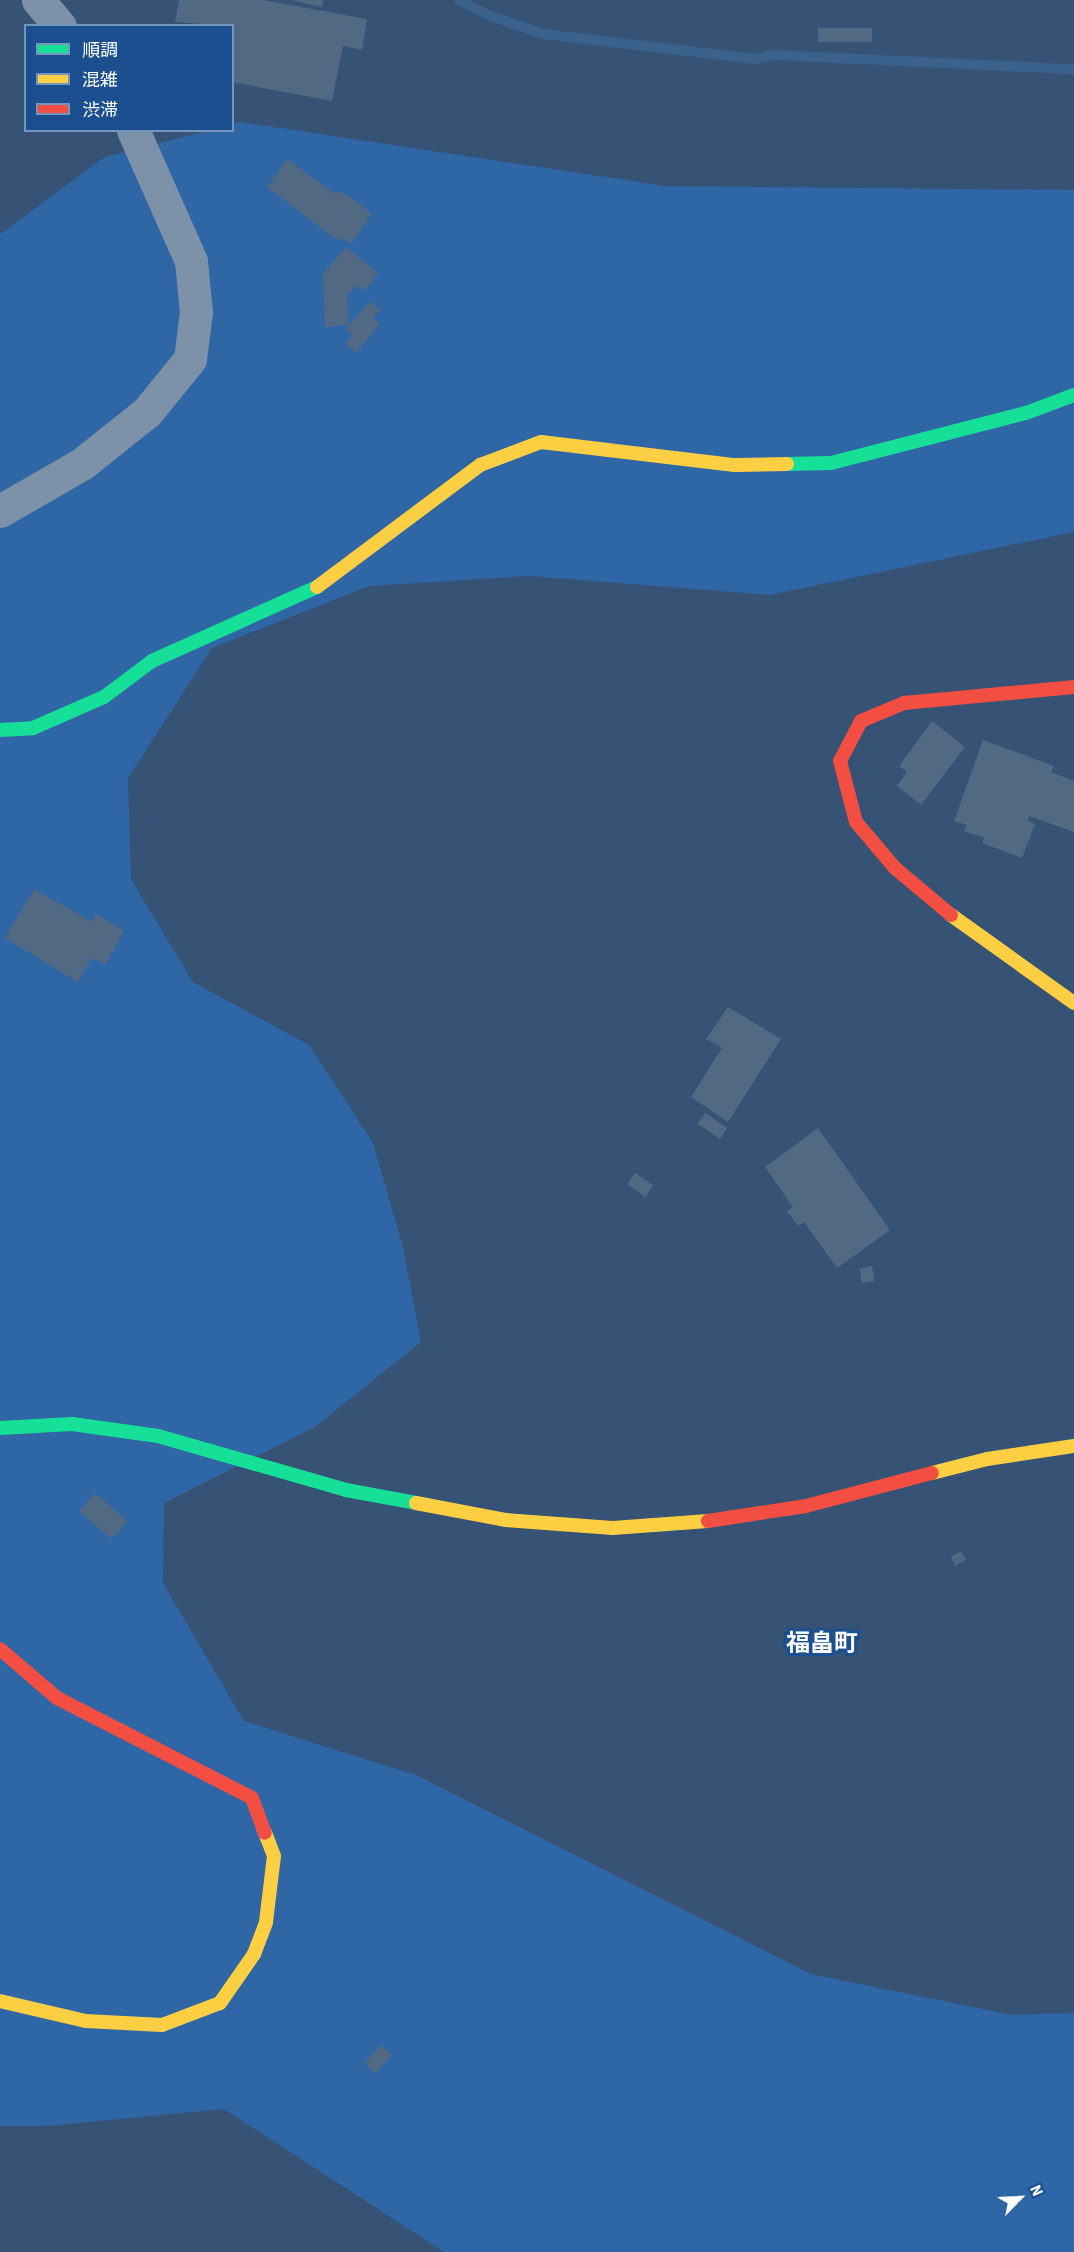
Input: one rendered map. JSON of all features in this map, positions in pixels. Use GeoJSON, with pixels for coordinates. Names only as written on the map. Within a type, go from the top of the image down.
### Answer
{"type":"FeatureCollection","features":[{"type":"Feature","properties":{"kind":"street"},"geometry":{"type":"LineString","coordinates":[[38,0],[58,24]]}},
{"type":"Feature","properties":{"kind":"street"},"geometry":{"type":"LineString","coordinates":[[0,511],[83,463],[147,412],[190,359],[196,312],[191,261],[134,132]]}},
{"type":"Feature","properties":{"kind":"street"},"geometry":{"type":"LineString","coordinates":[[0,730],[33,728],[104,697],[152,661],[324,584],[480,465],[541,442],[735,465],[831,463],[1015,417],[1074,395]]}},
{"type":"Feature","properties":{"kind":"street"},"geometry":{"type":"LineString","coordinates":[[1074,687],[904,703],[861,721],[840,761],[856,822],[896,868],[974,934],[1074,1004]]}},
{"type":"Feature","properties":{"kind":"street"},"geometry":{"type":"LineString","coordinates":[[0,1428],[72,1424],[158,1436],[346,1490],[506,1520],[614,1528],[736,1519],[794,1509],[987,1459],[1074,1446]]}},
{"type":"Feature","properties":{"kind":"street"},"geometry":{"type":"LineString","coordinates":[[0,1649],[57,1698],[252,1798],[274,1856],[266,1922],[254,1954],[220,2003],[162,2025],[86,2021],[0,2001]]}},
{"type":"Feature","properties":{"kind":"shaded area"},"geometry":{"type":"Polygon","coordinates":[[[240,122],[665,186],[1074,190],[1074,532],[770,595],[530,576],[369,586],[212,648],[128,778],[131,879],[193,982],[309,1045],[373,1143],[403,1247],[421,1342],[315,1427],[164,1503],[163,1583],[244,1721],[416,1775],[811,1974],[1012,2015],[1074,2013],[1074,2252],[444,2252],[224,2109],[47,2126],[0,2126],[0,234],[105,157],[203,132],[234,132],[234,124],[240,122]]]}},
{"type":"Feature","properties":{"kind":"building"},"geometry":{"type":"Polygon","coordinates":[[[179,0],[263,0],[367,19],[362,50],[343,46],[332,101],[234,82],[234,24],[175,22],[179,0]]]}},
{"type":"Feature","properties":{"kind":"building"},"geometry":{"type":"Polygon","coordinates":[[[291,0],[323,0],[322,7],[291,0]]]}},
{"type":"Feature","properties":{"kind":"building"},"geometry":{"type":"Polygon","coordinates":[[[818,28],[872,28],[872,42],[818,42],[818,28]]]}},
{"type":"Feature","properties":{"kind":"building"},"geometry":{"type":"Polygon","coordinates":[[[287,159],[335,194],[337,191],[349,196],[372,214],[351,244],[341,237],[338,241],[267,187],[287,159]]]}},
{"type":"Feature","properties":{"kind":"building"},"geometry":{"type":"Polygon","coordinates":[[[346,247],[378,273],[365,291],[357,285],[347,295],[349,325],[325,327],[323,274],[346,247]]]}},
{"type":"Feature","properties":{"kind":"building"},"geometry":{"type":"Polygon","coordinates":[[[370,301],[380,310],[373,319],[380,324],[356,353],[346,344],[353,335],[346,329],[370,301]]]}},
{"type":"Feature","properties":{"kind":"building"},"geometry":{"type":"Polygon","coordinates":[[[932,721],[965,747],[921,805],[897,786],[907,772],[899,766],[932,721]]]}},
{"type":"Feature","properties":{"kind":"building"},"geometry":{"type":"Polygon","coordinates":[[[983,740],[1054,766],[1051,772],[1074,781],[1074,832],[1029,816],[1028,821],[1035,824],[1022,858],[982,843],[984,838],[964,831],[967,825],[954,821],[983,740]]]}},
{"type":"Feature","properties":{"kind":"building"},"geometry":{"type":"Polygon","coordinates":[[[34,889],[92,922],[96,914],[124,931],[105,965],[92,958],[78,982],[5,938],[34,889]]]}},
{"type":"Feature","properties":{"kind":"building"},"geometry":{"type":"Polygon","coordinates":[[[728,1007],[781,1039],[728,1122],[691,1097],[722,1048],[706,1039],[728,1007]]]}},
{"type":"Feature","properties":{"kind":"building"},"geometry":{"type":"Polygon","coordinates":[[[705,1113],[727,1128],[720,1139],[698,1124],[705,1113]]]}},
{"type":"Feature","properties":{"kind":"building"},"geometry":{"type":"Polygon","coordinates":[[[818,1128],[890,1230],[837,1268],[804,1222],[798,1226],[787,1211],[793,1207],[765,1167],[818,1128]]]}},
{"type":"Feature","properties":{"kind":"building"},"geometry":{"type":"Polygon","coordinates":[[[635,1173],[653,1185],[645,1197],[627,1185],[635,1173]]]}},
{"type":"Feature","properties":{"kind":"building"},"geometry":{"type":"Polygon","coordinates":[[[872,1266],[875,1281],[862,1283],[859,1268],[872,1266]]]}},
{"type":"Feature","properties":{"kind":"building"},"geometry":{"type":"Polygon","coordinates":[[[95,1493],[127,1521],[112,1539],[79,1511],[95,1493]]]}},
{"type":"Feature","properties":{"kind":"building"},"geometry":{"type":"Polygon","coordinates":[[[961,1551],[966,1560],[955,1566],[951,1557],[961,1551]]]}},
{"type":"Feature","properties":{"kind":"building"},"geometry":{"type":"Polygon","coordinates":[[[381,2045],[392,2055],[375,2074],[364,2064],[381,2045]]]}},
{"type":"Feature","properties":{"kind":"waterway"},"geometry":{"type":"LineString","coordinates":[[459,0],[491,16],[543,34],[756,59],[773,55],[1074,69]]}},
{"type":"Feature","properties":{"kind":"traffic: fast"},"geometry":{"type":"LineString","coordinates":[[787,464],[831,463],[1026,413],[1074,395]]}},
{"type":"Feature","properties":{"kind":"traffic: fast"},"geometry":{"type":"LineString","coordinates":[[0,730],[33,728],[104,697],[152,661],[317,587]]}},
{"type":"Feature","properties":{"kind":"traffic: fast"},"geometry":{"type":"LineString","coordinates":[[0,1428],[72,1424],[158,1436],[346,1490],[416,1503]]}},
{"type":"Feature","properties":{"kind":"traffic: slow"},"geometry":{"type":"LineString","coordinates":[[317,587],[480,465],[541,442],[735,465],[787,464]]}},
{"type":"Feature","properties":{"kind":"traffic: slow"},"geometry":{"type":"LineString","coordinates":[[951,915],[1074,1003]]}},
{"type":"Feature","properties":{"kind":"traffic: slow"},"geometry":{"type":"LineString","coordinates":[[932,1473],[987,1459],[1074,1446]]}},
{"type":"Feature","properties":{"kind":"traffic: slow"},"geometry":{"type":"LineString","coordinates":[[416,1503],[506,1520],[613,1528],[708,1521]]}},
{"type":"Feature","properties":{"kind":"traffic: slow"},"geometry":{"type":"LineString","coordinates":[[0,2001],[86,2021],[162,2025],[220,2003],[254,1954],[266,1922],[274,1856],[265,1833]]}},
{"type":"Feature","properties":{"kind":"traffic: jam"},"geometry":{"type":"LineString","coordinates":[[951,915],[895,868],[856,822],[840,761],[861,721],[904,703],[1074,687]]}},
{"type":"Feature","properties":{"kind":"traffic: jam"},"geometry":{"type":"LineString","coordinates":[[708,1521],[806,1506],[932,1473]]}},
{"type":"Feature","properties":{"kind":"traffic: jam"},"geometry":{"type":"LineString","coordinates":[[0,1649],[57,1698],[252,1798],[265,1833]]}},
{"type":"Feature","properties":{"kind":"district","name":"福畠町"},"geometry":{"type":"Point","coordinates":[822,1644]}}]}
